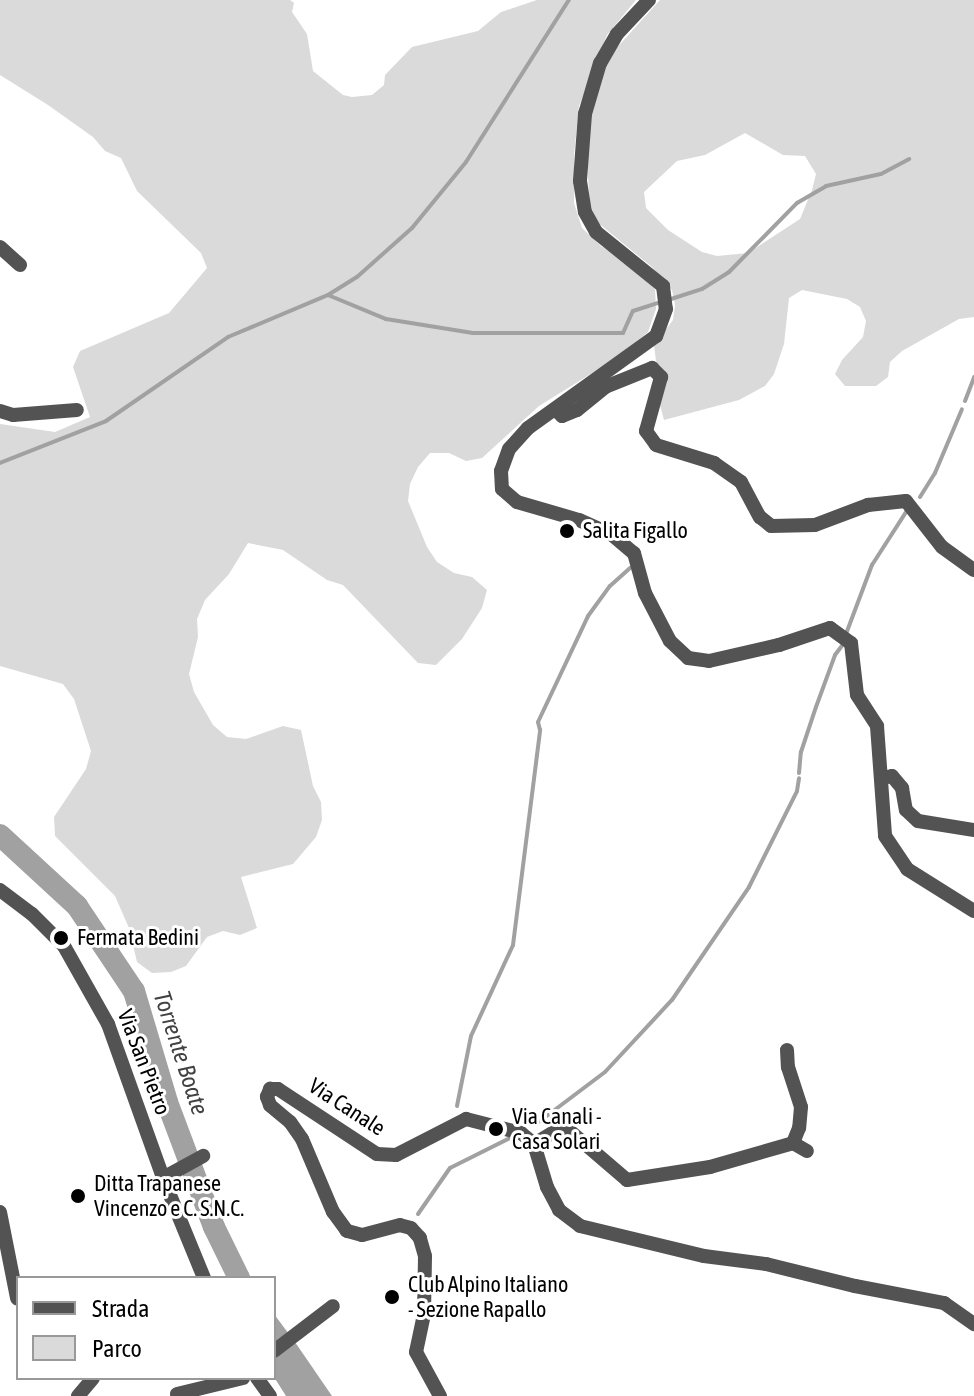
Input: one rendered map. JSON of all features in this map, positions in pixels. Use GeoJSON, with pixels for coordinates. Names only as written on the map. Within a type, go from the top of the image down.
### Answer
{"type":"FeatureCollection","features":[{"type":"Feature","properties":{"kind":"street"},"geometry":{"type":"LineString","coordinates":[[649,0],[617,34],[600,63],[585,114],[580,181],[585,212],[596,232],[663,286],[666,309],[656,336],[528,428],[509,449],[501,471],[502,489],[517,502],[579,520],[611,534],[634,553],[645,593],[670,641],[688,658],[709,661],[779,645],[830,628],[851,643],[857,695],[877,726],[885,836],[907,869],[974,911]]}},
{"type":"Feature","properties":{"kind":"street"},"geometry":{"type":"LineString","coordinates":[[0,247],[20,265]]}},
{"type":"Feature","properties":{"kind":"street"},"geometry":{"type":"LineString","coordinates":[[555,409],[562,416],[577,410],[605,387],[652,368],[661,377],[646,431],[656,445],[714,463],[741,482],[760,517],[771,526],[815,525],[868,505],[906,501],[942,547],[974,570]]}},
{"type":"Feature","properties":{"kind":"street"},"geometry":{"type":"LineString","coordinates":[[0,411],[13,415],[77,410]]}},
{"type":"Feature","properties":{"kind":"street"},"geometry":{"type":"LineString","coordinates":[[883,778],[892,776],[902,788],[906,810],[918,821],[974,830]]}},
{"type":"Feature","properties":{"kind":"street","name":"Via San Pietro"},"geometry":{"type":"LineString","coordinates":[[0,890],[52,932],[78,968],[108,1024],[163,1178],[203,1276]]}},
{"type":"Feature","properties":{"kind":"street"},"geometry":{"type":"LineString","coordinates":[[787,1050],[801,1107],[799,1128],[793,1143],[760,1156],[627,1180],[564,1126],[534,1144],[547,1187],[559,1210],[580,1226],[704,1256],[766,1264],[855,1286],[944,1303],[974,1324]]}},
{"type":"Feature","properties":{"kind":"street","name":"Via Canale"},"geometry":{"type":"LineString","coordinates":[[440,1396],[416,1352],[424,1314],[425,1256],[420,1238],[411,1228],[400,1225],[362,1235],[347,1231],[333,1212],[302,1139],[267,1097],[270,1089],[278,1089],[377,1154],[396,1155],[466,1119],[521,1133],[534,1144]]}},
{"type":"Feature","properties":{"kind":"street"},"geometry":{"type":"LineString","coordinates":[[793,1143],[807,1151]]}},
{"type":"Feature","properties":{"kind":"street"},"geometry":{"type":"LineString","coordinates":[[163,1178],[199,1158]]}},
{"type":"Feature","properties":{"kind":"street"},"geometry":{"type":"LineString","coordinates":[[0,1212],[16,1293]]}},
{"type":"Feature","properties":{"kind":"street"},"geometry":{"type":"LineString","coordinates":[[276,1349],[333,1306]]}},
{"type":"Feature","properties":{"kind":"street"},"geometry":{"type":"LineString","coordinates":[[78,1396],[91,1380]]}},
{"type":"Feature","properties":{"kind":"street"},"geometry":{"type":"LineString","coordinates":[[177,1394],[235,1380]]}},
{"type":"Feature","properties":{"kind":"green space"},"geometry":{"type":"Polygon","coordinates":[[[0,0],[290,0],[294,3],[292,12],[307,34],[313,71],[343,95],[352,97],[372,95],[384,85],[385,75],[412,47],[478,31],[501,12],[537,0],[636,0],[607,35],[579,106],[574,155],[574,203],[582,228],[601,246],[639,271],[655,289],[656,309],[648,332],[618,357],[539,406],[482,458],[466,461],[449,453],[430,453],[418,467],[410,484],[408,501],[427,547],[437,562],[454,573],[472,577],[487,590],[482,608],[462,639],[436,665],[418,663],[343,585],[327,580],[283,550],[248,543],[229,574],[205,600],[197,619],[198,637],[189,674],[194,692],[213,725],[227,737],[246,739],[283,726],[301,730],[313,786],[321,802],[322,820],[316,837],[293,864],[241,877],[257,928],[240,935],[223,931],[207,937],[186,966],[171,972],[152,973],[137,962],[129,928],[115,896],[55,836],[54,817],[86,769],[91,751],[74,699],[63,684],[0,666],[0,424],[55,432],[90,417],[73,367],[80,351],[169,313],[207,268],[201,253],[137,191],[121,158],[105,151],[93,137],[0,75],[0,0]]]}},
{"type":"Feature","properties":{"kind":"green space"},"geometry":{"type":"Polygon","coordinates":[[[660,0],[974,0],[974,317],[959,319],[902,351],[890,362],[888,377],[876,386],[845,386],[835,374],[842,360],[863,337],[866,321],[860,307],[847,299],[802,290],[789,298],[784,344],[774,374],[765,386],[739,400],[664,420],[660,405],[665,374],[656,361],[654,345],[673,320],[675,305],[672,290],[652,267],[597,222],[590,204],[588,118],[612,53],[660,0]],[[745,133],[705,155],[677,161],[644,192],[646,208],[668,230],[702,252],[717,256],[748,253],[800,219],[812,190],[816,174],[805,156],[783,155],[745,133]]]}},
{"type":"Feature","properties":{"kind":"shaded area"},"geometry":{"type":"Polygon","coordinates":[[[276,1317],[332,1396],[286,1396],[276,1380],[276,1317]]]}},
{"type":"Feature","properties":{"kind":"waterway"},"geometry":{"type":"LineString","coordinates":[[0,463],[106,421],[228,337],[328,295],[357,277],[412,228],[466,162],[569,0]]}},
{"type":"Feature","properties":{"kind":"waterway"},"geometry":{"type":"LineString","coordinates":[[668,300],[702,289],[729,272],[797,203],[826,186],[881,174],[909,159]]}},
{"type":"Feature","properties":{"kind":"waterway"},"geometry":{"type":"LineString","coordinates":[[328,295],[386,319],[473,333],[623,333],[633,311],[660,302]]}},
{"type":"Feature","properties":{"kind":"waterway"},"geometry":{"type":"LineString","coordinates":[[965,401],[974,377]]}},
{"type":"Feature","properties":{"kind":"waterway"},"geometry":{"type":"LineString","coordinates":[[920,497],[935,473],[962,409]]}},
{"type":"Feature","properties":{"kind":"waterway"},"geometry":{"type":"LineString","coordinates":[[846,634],[872,565],[908,509]]}},
{"type":"Feature","properties":{"kind":"waterway"},"geometry":{"type":"LineString","coordinates":[[457,1106],[471,1036],[513,945],[540,730],[538,722],[588,616],[610,586],[630,568]]}},
{"type":"Feature","properties":{"kind":"waterway"},"geometry":{"type":"LineString","coordinates":[[799,773],[801,752],[816,707],[835,655],[844,643]]}},
{"type":"Feature","properties":{"kind":"waterway"},"geometry":{"type":"LineString","coordinates":[[536,1124],[605,1072],[672,1000],[749,887],[797,791],[799,778]]}},
{"type":"Feature","properties":{"kind":"waterway","name":"Torrente Boate"},"geometry":{"type":"LineString","coordinates":[[0,835],[77,906],[134,991],[167,1102],[214,1227],[238,1276]]}},
{"type":"Feature","properties":{"kind":"waterway"},"geometry":{"type":"LineString","coordinates":[[418,1214],[450,1168],[512,1137]]}},
{"type":"Feature","properties":{"kind":"place","name":"Salita Figallo"},"geometry":{"type":"Point","coordinates":[567,531]}},
{"type":"Feature","properties":{"kind":"place","name":"Fermata Bedini"},"geometry":{"type":"Point","coordinates":[61,938]}},
{"type":"Feature","properties":{"kind":"place","name":"Via Canali - Casa Solari"},"geometry":{"type":"Point","coordinates":[496,1129]}},
{"type":"Feature","properties":{"kind":"place","name":"Ditta Trapanese Vincenzo e C. S.N.C."},"geometry":{"type":"Point","coordinates":[78,1196]}},
{"type":"Feature","properties":{"kind":"place","name":"Club Alpino Italiano - Sezione Rapallo"},"geometry":{"type":"Point","coordinates":[392,1297]}}]}
